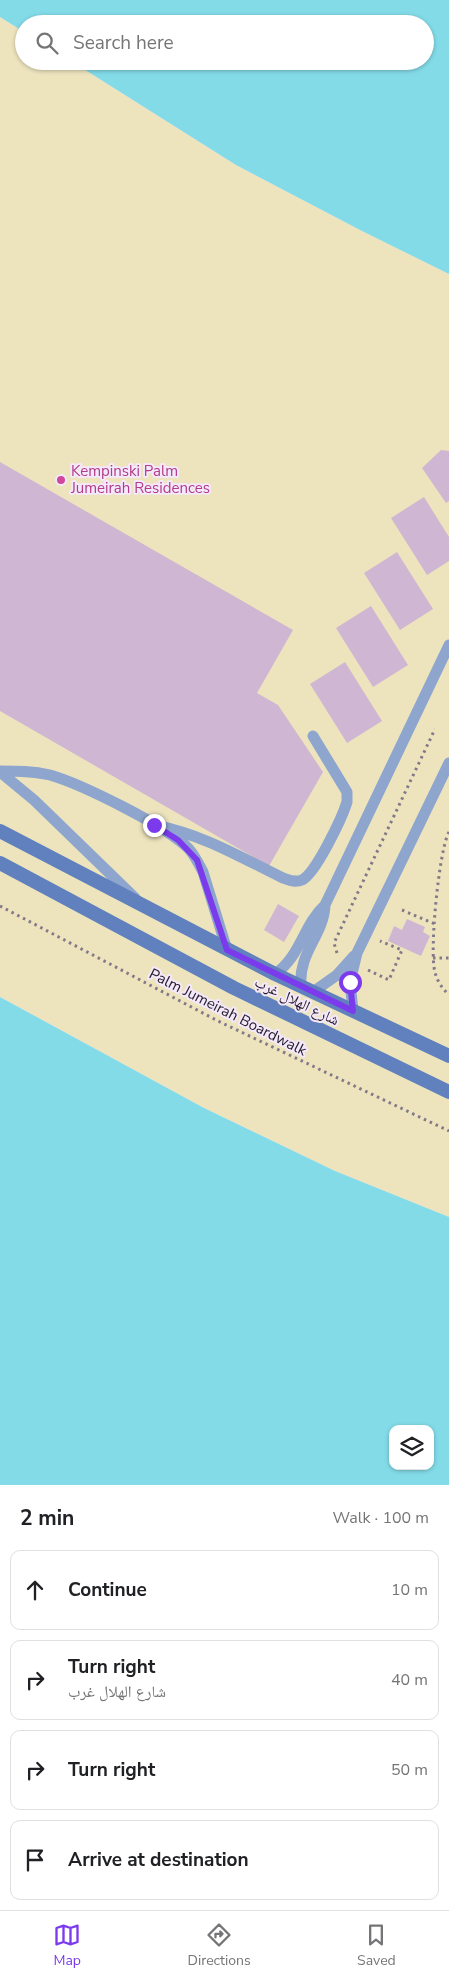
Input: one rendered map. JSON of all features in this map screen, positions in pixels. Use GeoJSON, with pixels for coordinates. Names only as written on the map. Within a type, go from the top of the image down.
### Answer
{"type":"FeatureCollection","features":[{"type":"Feature","properties":{"kind":"main road","name":"شارع الهلال غرب"},"geometry":{"type":"LineString","coordinates":[[0,831],[227,950],[449,1056]]}},
{"type":"Feature","properties":{"kind":"main road","name":"شارع الهلال غرب"},"geometry":{"type":"LineString","coordinates":[[0,863],[234,988],[449,1092]]}},
{"type":"Feature","properties":{"kind":"lane"},"geometry":{"type":"LineString","coordinates":[[357,953],[337,974],[307,989],[303,960],[320,927],[325,905],[449,645]]}},
{"type":"Feature","properties":{"kind":"lane"},"geometry":{"type":"LineString","coordinates":[[154,825],[192,834],[283,878],[293,882],[301,880],[314,868],[347,802],[347,792],[314,736]]}},
{"type":"Feature","properties":{"kind":"lane"},"geometry":{"type":"LineString","coordinates":[[353,1011],[350,982],[357,953],[449,763]]}},
{"type":"Feature","properties":{"kind":"lane"},"geometry":{"type":"LineString","coordinates":[[0,772],[33,772],[66,780],[107,799],[178,840],[197,860],[227,950]]}},
{"type":"Feature","properties":{"kind":"lane"},"geometry":{"type":"LineString","coordinates":[[0,772],[34,800],[143,906]]}},
{"type":"Feature","properties":{"kind":"lane"},"geometry":{"type":"LineString","coordinates":[[275,974],[295,956],[314,917],[325,905]]}},
{"type":"Feature","properties":{"kind":"path"},"geometry":{"type":"LineString","coordinates":[[449,832],[442,850],[433,958],[438,980],[449,994]]}},
{"type":"Feature","properties":{"kind":"path","name":"Palm Jumeirah Boardwalk"},"geometry":{"type":"LineString","coordinates":[[0,906],[218,1021],[449,1131]]}},
{"type":"Feature","properties":{"kind":"path"},"geometry":{"type":"LineString","coordinates":[[402,910],[435,924]]}},
{"type":"Feature","properties":{"kind":"path"},"geometry":{"type":"LineString","coordinates":[[433,958],[449,958]]}},
{"type":"Feature","properties":{"kind":"sand"},"geometry":{"type":"Polygon","coordinates":[[[0,17],[15,26],[15,70],[85,70],[236,165],[449,274],[449,1217],[335,1171],[204,1108],[0,997],[0,17]]]}},
{"type":"Feature","properties":{"kind":"water"},"geometry":{"type":"Polygon","coordinates":[[[0,0],[449,0],[449,274],[236,165],[85,70],[434,70],[434,15],[15,15],[15,26],[0,17],[0,0]]]}},
{"type":"Feature","properties":{"kind":"water"},"geometry":{"type":"Polygon","coordinates":[[[0,997],[204,1108],[335,1171],[449,1217],[449,1485],[0,1485],[0,997]]]}},
{"type":"Feature","properties":{"kind":"building"},"geometry":{"type":"Polygon","coordinates":[[[441,450],[449,451],[449,501],[446,503],[422,468],[441,450]]]}},
{"type":"Feature","properties":{"kind":"building"},"geometry":{"type":"Polygon","coordinates":[[[0,462],[293,630],[257,693],[278,705],[323,772],[269,866],[0,711],[0,462]]]}},
{"type":"Feature","properties":{"kind":"building"},"geometry":{"type":"Polygon","coordinates":[[[424,497],[449,537],[449,561],[427,575],[391,518],[424,497]]]}},
{"type":"Feature","properties":{"kind":"building"},"geometry":{"type":"Polygon","coordinates":[[[397,552],[433,609],[400,630],[364,573],[397,552]]]}},
{"type":"Feature","properties":{"kind":"building"},"geometry":{"type":"Polygon","coordinates":[[[371,606],[408,665],[373,687],[336,628],[371,606]]]}},
{"type":"Feature","properties":{"kind":"building"},"geometry":{"type":"Polygon","coordinates":[[[345,662],[382,721],[347,743],[310,684],[345,662]]]}},
{"type":"Feature","properties":{"kind":"building"},"geometry":{"type":"Polygon","coordinates":[[[278,904],[299,916],[284,942],[264,930],[278,904]]]}},
{"type":"Feature","properties":{"kind":"building"},"geometry":{"type":"Polygon","coordinates":[[[407,919],[425,927],[423,932],[430,936],[421,956],[388,941],[394,926],[402,930],[407,919]]]}},
{"type":"Feature","properties":{"kind":"place","name":"Kempinski Palm Jumeirah Residences"},"geometry":{"type":"Point","coordinates":[61,480]}},
{"type":"Feature","properties":{"kind":"route"},"geometry":{"type":"LineString","coordinates":[[154,825],[178,840],[197,860],[203,872],[227,950],[353,1011],[350,982]]}}]}
